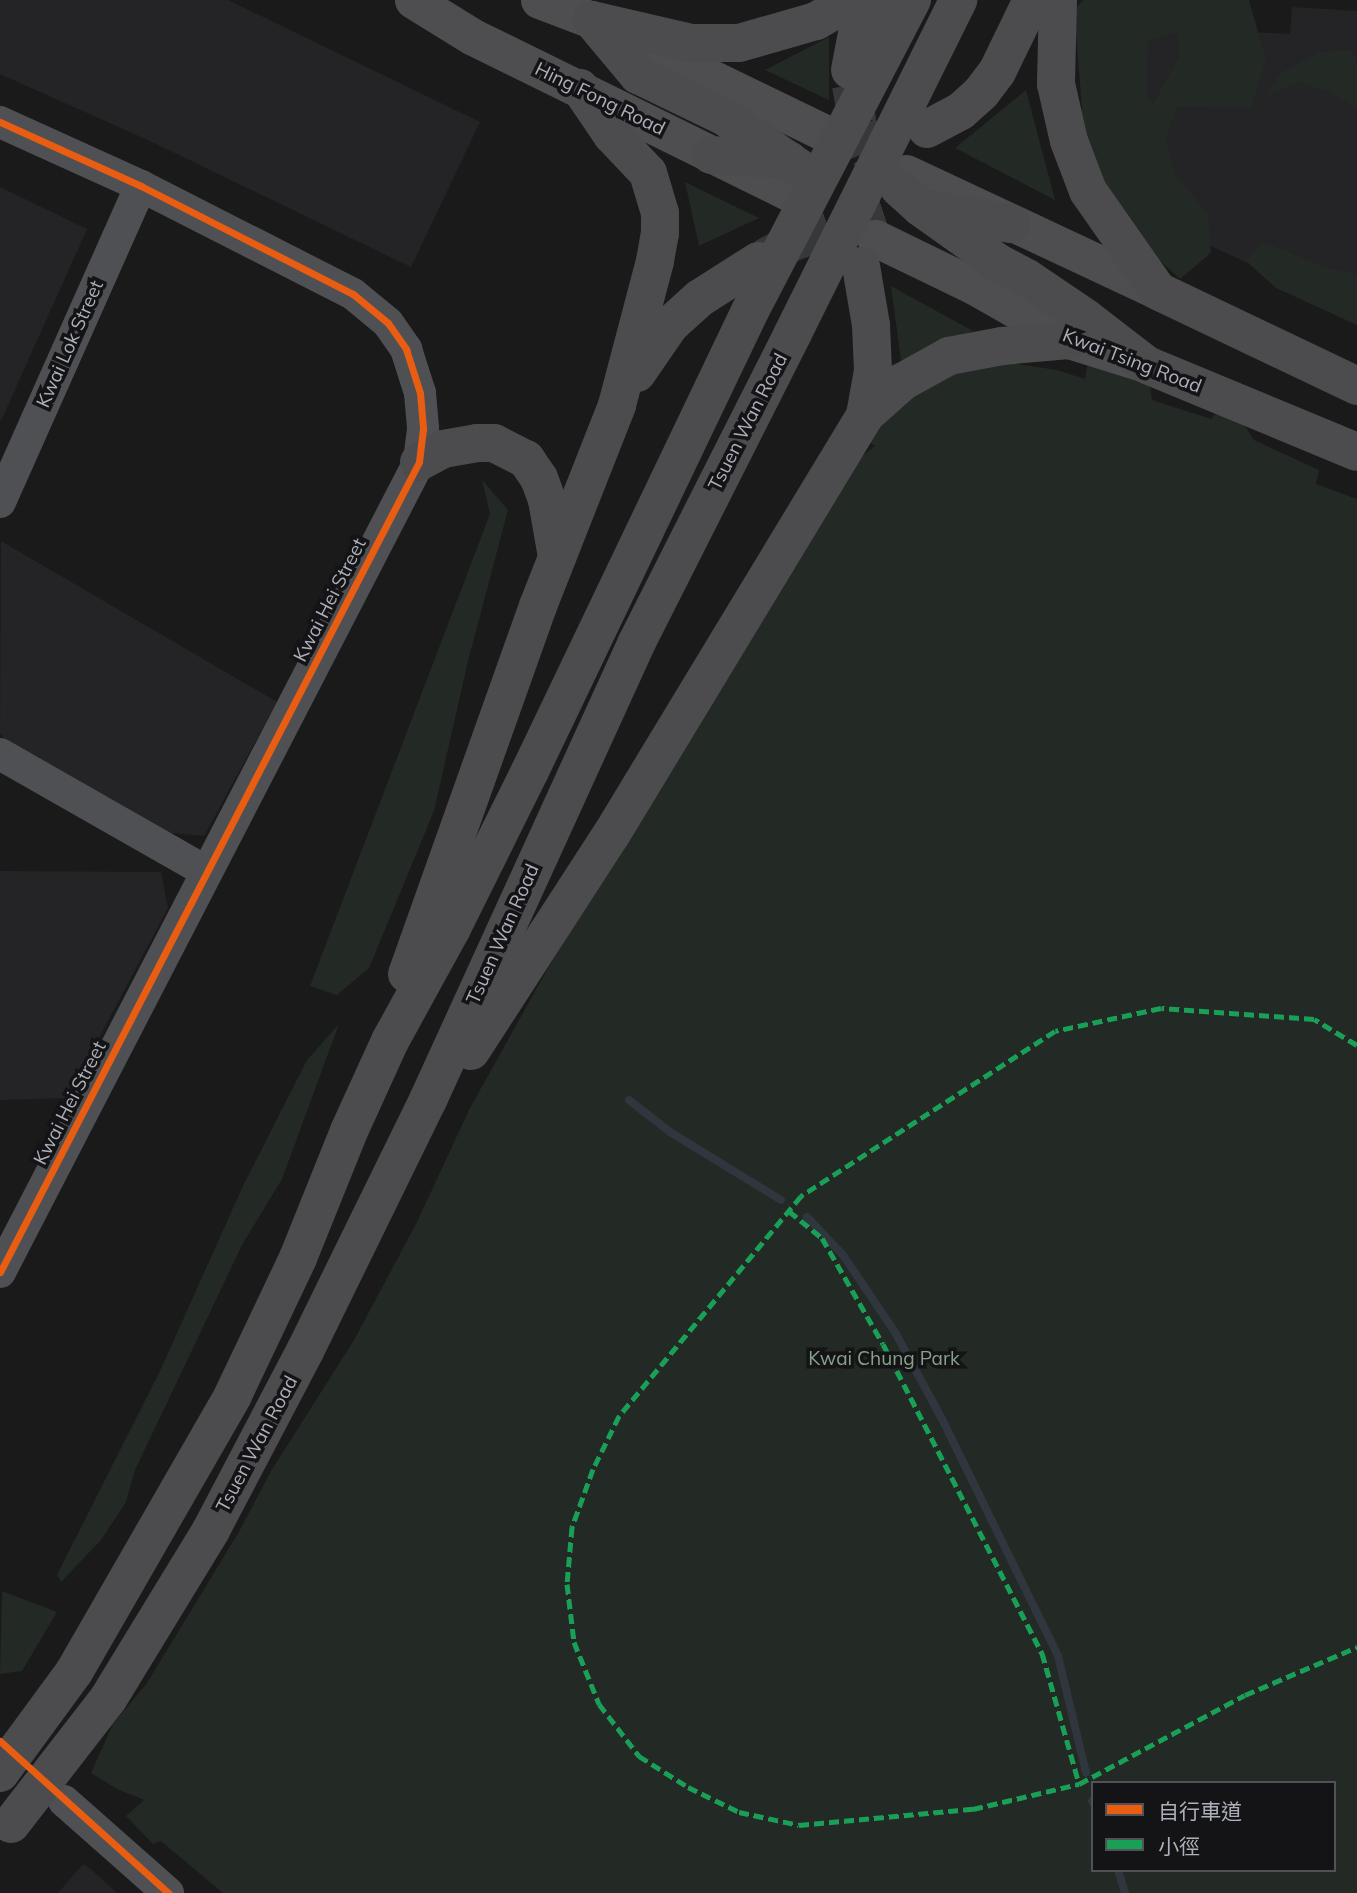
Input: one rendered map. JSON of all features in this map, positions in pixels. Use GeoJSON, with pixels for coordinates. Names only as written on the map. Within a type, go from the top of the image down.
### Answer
{"type":"FeatureCollection","features":[{"type":"Feature","properties":{"kind":"main road","name":"Hing Fong Road"},"geometry":{"type":"LineString","coordinates":[[413,0],[474,37],[711,155]]}},
{"type":"Feature","properties":{"kind":"main road"},"geometry":{"type":"LineString","coordinates":[[539,0],[592,20],[691,43],[739,43],[816,22],[852,0]]}},
{"type":"Feature","properties":{"kind":"main road"},"geometry":{"type":"LineString","coordinates":[[850,70],[858,28],[871,0]]}},
{"type":"Feature","properties":{"kind":"main road"},"geometry":{"type":"LineString","coordinates":[[0,1773],[74,1672],[233,1395],[298,1258],[349,1131],[390,1041],[452,930],[770,270],[912,0]]}},
{"type":"Feature","properties":{"kind":"main road","name":"Tsuen Wan Road"},"geometry":{"type":"LineString","coordinates":[[6,1831],[108,1699],[218,1519],[301,1359],[428,1100],[637,642],[958,0]]}},
{"type":"Feature","properties":{"kind":"main road"},"geometry":{"type":"LineString","coordinates":[[927,130],[961,111],[981,93],[997,72],[1032,0]]}},
{"type":"Feature","properties":{"kind":"main road"},"geometry":{"type":"LineString","coordinates":[[1058,0],[1056,84],[1069,141],[1088,191],[1158,291]]}},
{"type":"Feature","properties":{"kind":"main road"},"geometry":{"type":"LineString","coordinates":[[592,20],[638,75],[710,109],[802,162],[711,155]]}},
{"type":"Feature","properties":{"kind":"main road"},"geometry":{"type":"LineString","coordinates":[[390,1041],[401,992],[425,918],[557,556],[617,405],[655,261],[660,234],[660,213],[648,173],[612,135],[580,88]]}},
{"type":"Feature","properties":{"kind":"main road"},"geometry":{"type":"LineString","coordinates":[[891,214],[1011,224],[1357,386]]}},
{"type":"Feature","properties":{"kind":"main road"},"geometry":{"type":"LineString","coordinates":[[891,214],[1027,278],[1086,318],[1147,365]]}},
{"type":"Feature","properties":{"kind":"main road"},"geometry":{"type":"LineString","coordinates":[[865,415],[872,360],[871,325],[891,214]]}},
{"type":"Feature","properties":{"kind":"main road","name":"Kwai Tsing Road"},"geometry":{"type":"LineString","coordinates":[[891,214],[972,285],[1069,340],[1147,365],[1357,452]]}},
{"type":"Feature","properties":{"kind":"main road"},"geometry":{"type":"LineString","coordinates":[[617,405],[670,324],[699,298],[758,261]]}},
{"type":"Feature","properties":{"kind":"main road"},"geometry":{"type":"LineString","coordinates":[[428,1100],[470,1052],[540,947],[865,415],[902,382],[948,356],[1002,346],[1069,340]]}},
{"type":"Feature","properties":{"kind":"main road"},"geometry":{"type":"LineString","coordinates":[[419,462],[443,449],[477,443],[494,443],[526,459],[539,478],[547,500],[557,556]]}},
{"type":"Feature","properties":{"kind":"street","name":"Kwai Hei Street"},"geometry":{"type":"LineString","coordinates":[[0,122],[141,186],[353,294],[388,323],[406,349],[420,393],[423,429],[419,462],[0,1272]]}},
{"type":"Feature","properties":{"kind":"street","name":"Kwai Lok Street"},"geometry":{"type":"LineString","coordinates":[[0,502],[141,186]]}},
{"type":"Feature","properties":{"kind":"street"},"geometry":{"type":"LineString","coordinates":[[0,754],[207,872]]}},
{"type":"Feature","properties":{"kind":"street"},"geometry":{"type":"LineString","coordinates":[[65,1801],[168,1893]]}},
{"type":"Feature","properties":{"kind":"shaded area"},"geometry":{"type":"Polygon","coordinates":[[[0,0],[228,0],[480,122],[411,267],[150,141],[0,74],[0,0]]]}},
{"type":"Feature","properties":{"kind":"shaded area"},"geometry":{"type":"Polygon","coordinates":[[[1128,0],[1250,3],[1248,32],[1290,34],[1292,7],[1357,11],[1357,315],[1207,244],[1168,207],[1128,0]]]}},
{"type":"Feature","properties":{"kind":"shaded area"},"geometry":{"type":"Polygon","coordinates":[[[0,187],[87,229],[1,421],[0,420],[0,187]]]}},
{"type":"Feature","properties":{"kind":"shaded area"},"geometry":{"type":"Polygon","coordinates":[[[1,541],[277,702],[204,836],[150,831],[13,751],[0,733],[1,541]]]}},
{"type":"Feature","properties":{"kind":"shaded area"},"geometry":{"type":"Polygon","coordinates":[[[0,871],[161,872],[168,908],[67,1098],[0,1100],[0,871]]]}},
{"type":"Feature","properties":{"kind":"shaded area"},"geometry":{"type":"Polygon","coordinates":[[[83,1864],[91,1869],[117,1893],[58,1893],[83,1864]]]}},
{"type":"Feature","properties":{"kind":"green space"},"geometry":{"type":"Polygon","coordinates":[[[1083,0],[1249,0],[1266,60],[1251,108],[1177,107],[1166,137],[1174,173],[1208,214],[1211,253],[1180,279],[1147,249],[1076,137],[1082,108],[1074,10],[1083,0]],[[1178,32],[1148,40],[1147,97],[1153,104],[1179,57],[1178,32]]]}},
{"type":"Feature","properties":{"kind":"green space"},"geometry":{"type":"Polygon","coordinates":[[[829,37],[829,100],[765,70],[829,37]]]}},
{"type":"Feature","properties":{"kind":"green space"},"geometry":{"type":"Polygon","coordinates":[[[1351,50],[1357,60],[1357,108],[1331,93],[1299,82],[1266,95],[1282,72],[1320,52],[1351,50]]]}},
{"type":"Feature","properties":{"kind":"green space"},"geometry":{"type":"Polygon","coordinates":[[[1026,90],[1055,200],[955,148],[1026,90]]]}},
{"type":"Feature","properties":{"kind":"green space"},"geometry":{"type":"Polygon","coordinates":[[[685,182],[759,218],[699,246],[685,182]]]}},
{"type":"Feature","properties":{"kind":"green space"},"geometry":{"type":"Polygon","coordinates":[[[1264,242],[1327,268],[1357,274],[1357,325],[1276,288],[1246,261],[1264,242]]]}},
{"type":"Feature","properties":{"kind":"green space"},"geometry":{"type":"Polygon","coordinates":[[[891,286],[973,331],[901,361],[891,286]]]}},
{"type":"Feature","properties":{"kind":"green space","name":"Kwai Chung Park"},"geometry":{"type":"Polygon","coordinates":[[[1089,357],[1147,364],[1152,400],[1211,419],[1228,400],[1254,440],[1319,470],[1316,484],[1357,499],[1357,1893],[223,1893],[161,1841],[153,1844],[126,1816],[144,1800],[117,1789],[91,1773],[113,1724],[147,1683],[240,1530],[271,1471],[354,1340],[416,1224],[470,1108],[548,968],[856,461],[875,446],[866,440],[925,383],[998,361],[1057,370],[1085,379],[1089,357]]]}},
{"type":"Feature","properties":{"kind":"green space"},"geometry":{"type":"Polygon","coordinates":[[[482,480],[508,510],[468,661],[434,811],[369,968],[337,995],[310,986],[490,514],[482,480]]]}},
{"type":"Feature","properties":{"kind":"green space"},"geometry":{"type":"Polygon","coordinates":[[[339,1024],[282,1179],[242,1245],[135,1470],[126,1502],[101,1540],[61,1582],[57,1575],[160,1371],[242,1188],[307,1060],[339,1024]]]}},
{"type":"Feature","properties":{"kind":"green space"},"geometry":{"type":"Polygon","coordinates":[[[2,1591],[57,1612],[22,1671],[0,1674],[2,1591]]]}},
{"type":"Feature","properties":{"kind":"waterway"},"geometry":{"type":"LineString","coordinates":[[629,1100],[670,1132],[781,1200]]}},
{"type":"Feature","properties":{"kind":"waterway"},"geometry":{"type":"LineString","coordinates":[[807,1217],[843,1255],[896,1334],[942,1419],[1058,1656],[1086,1773]]}},
{"type":"Feature","properties":{"kind":"waterway"},"geometry":{"type":"LineString","coordinates":[[1119,1872],[1125,1893]]}},
{"type":"Feature","properties":{"kind":"tunnel"},"geometry":{"type":"LineString","coordinates":[[851,85],[858,126],[868,152],[897,187]]}},
{"type":"Feature","properties":{"kind":"tunnel"},"geometry":{"type":"LineString","coordinates":[[764,258],[793,242],[889,209]]}},
{"type":"Feature","properties":{"kind":"marked path"},"geometry":{"type":"LineString","coordinates":[[1357,1045],[1314,1019],[1161,1008],[1055,1031],[801,1196],[619,1416],[593,1469],[572,1527],[567,1584],[574,1642],[599,1704],[639,1756],[688,1787],[739,1812],[799,1825],[973,1809],[1079,1784],[1245,1695],[1357,1647]]}},
{"type":"Feature","properties":{"kind":"marked path"},"geometry":{"type":"LineString","coordinates":[[789,1211],[822,1238],[883,1344],[1042,1653],[1079,1784]]}},
{"type":"Feature","properties":{"kind":"cycle path"},"geometry":{"type":"LineString","coordinates":[[0,122],[141,186],[353,294],[388,323],[406,349],[420,393],[423,429],[419,462],[0,1272]]}},
{"type":"Feature","properties":{"kind":"cycle path"},"geometry":{"type":"LineString","coordinates":[[0,1741],[168,1893]]}}]}
